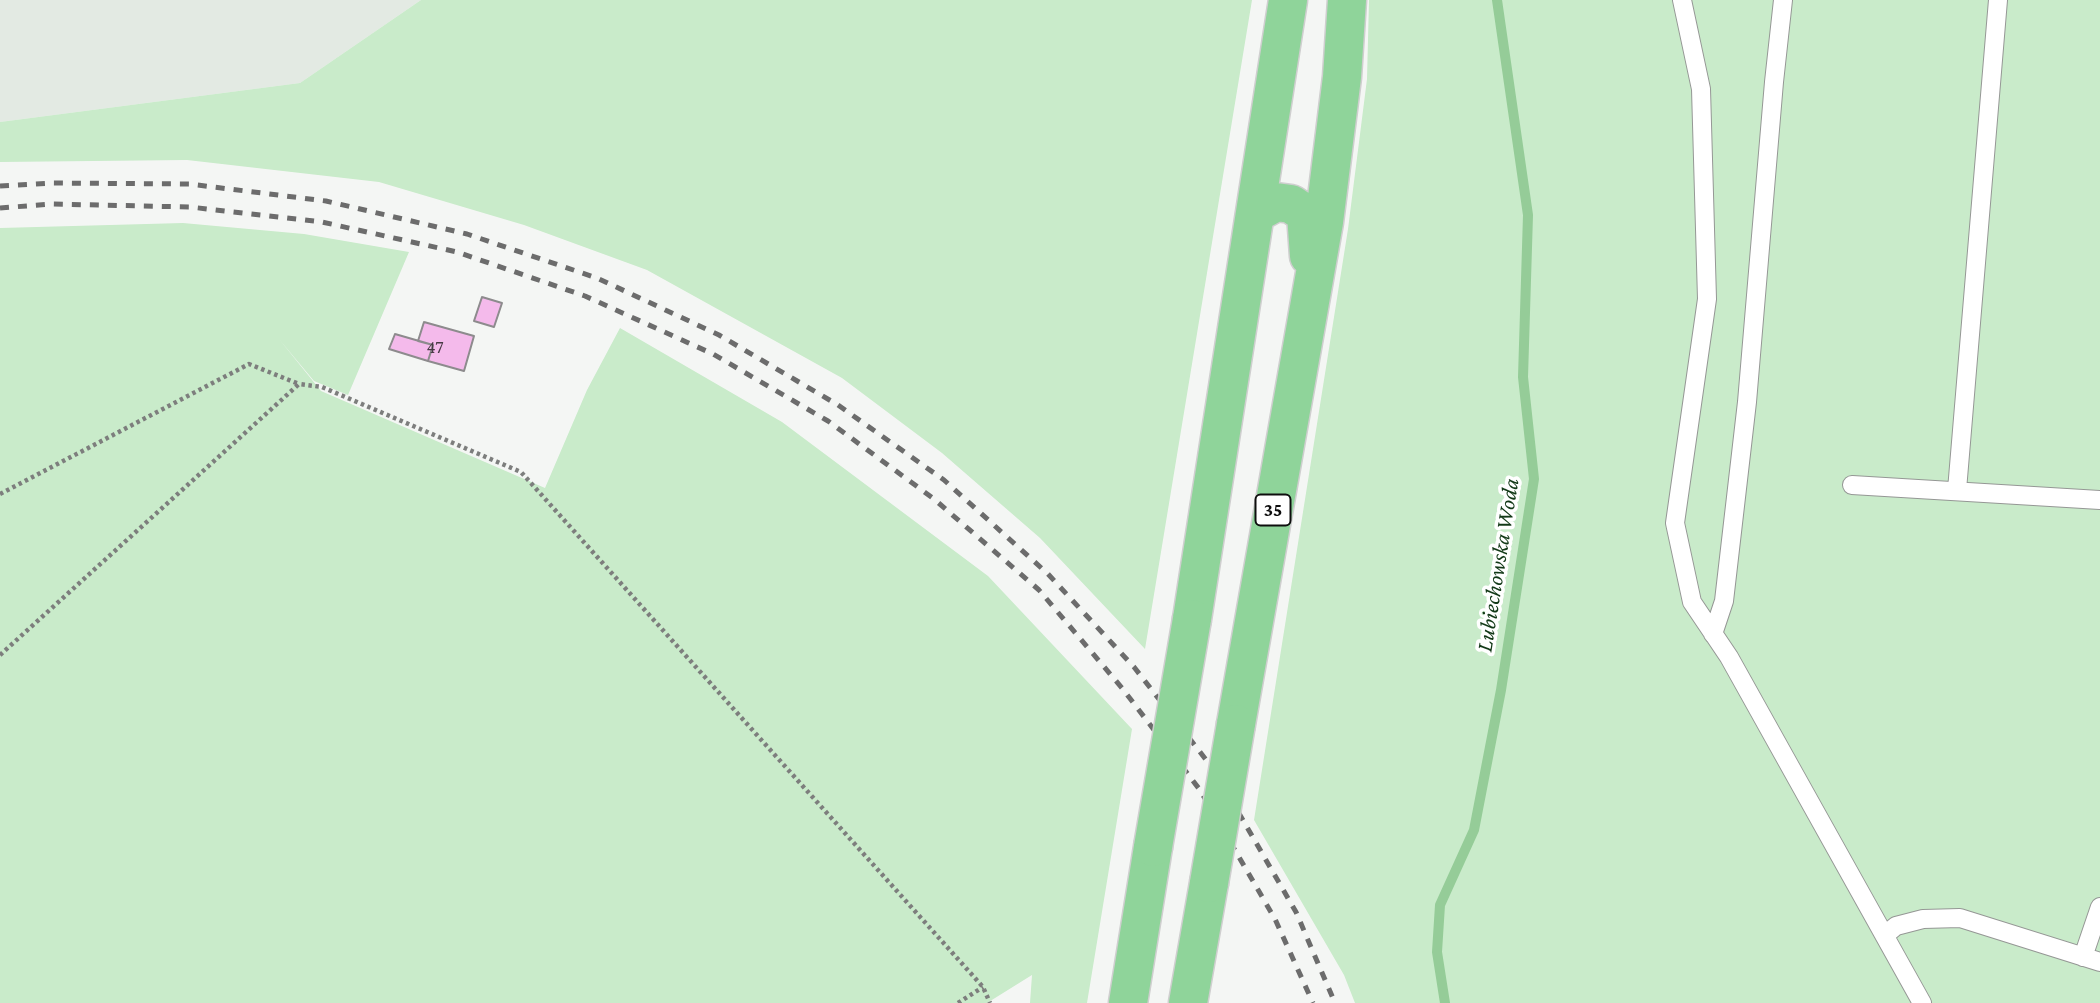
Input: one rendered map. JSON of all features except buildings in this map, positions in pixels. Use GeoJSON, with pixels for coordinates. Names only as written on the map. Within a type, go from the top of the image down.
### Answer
{"type":"FeatureCollection","features":[{"type":"Feature","properties":{"kind":"main road"},"geometry":{"type":"LineString","coordinates":[[1128,1003],[1192,619],[1287,0]]}},
{"type":"Feature","properties":{"kind":"main road","name":"35"},"geometry":{"type":"LineString","coordinates":[[1188,1003],[1311,296],[1334,150],[1347,0]]}},
{"type":"Feature","properties":{"kind":"main road"},"geometry":{"type":"LineString","coordinates":[[1256,213],[1276,202],[1291,204],[1306,214],[1311,296]]}},
{"type":"Feature","properties":{"kind":"lane"},"geometry":{"type":"LineString","coordinates":[[1682,0],[1701,89],[1707,299],[1675,523],[1692,602],[1729,657],[1922,1003]]}},
{"type":"Feature","properties":{"kind":"lane"},"geometry":{"type":"LineString","coordinates":[[1713,634],[1724,601],[1745,415],[1783,0]]}},
{"type":"Feature","properties":{"kind":"lane"},"geometry":{"type":"LineString","coordinates":[[1957,491],[1997,0]]}},
{"type":"Feature","properties":{"kind":"lane"},"geometry":{"type":"LineString","coordinates":[[1852,485],[2100,500]]}},
{"type":"Feature","properties":{"kind":"lane"},"geometry":{"type":"LineString","coordinates":[[1885,934],[1896,926],[1923,919],[1959,918],[2091,960],[2100,907]]}},
{"type":"Feature","properties":{"kind":"path"},"geometry":{"type":"LineString","coordinates":[[0,494],[249,364],[299,384],[322,387],[521,472],[983,987],[990,1003]]}},
{"type":"Feature","properties":{"kind":"path"},"geometry":{"type":"LineString","coordinates":[[0,655],[299,384]]}},
{"type":"Feature","properties":{"kind":"path"},"geometry":{"type":"LineString","coordinates":[[958,1003],[983,987]]}},
{"type":"Feature","properties":{"kind":"shaded area"},"geometry":{"type":"Polygon","coordinates":[[[0,0],[421,0],[300,83],[0,122],[0,0]]]}},
{"type":"Feature","properties":{"kind":"green space"},"geometry":{"type":"Polygon","coordinates":[[[421,0],[1252,0],[1145,649],[1040,538],[942,453],[842,378],[647,270],[524,225],[379,182],[187,160],[0,162],[0,122],[300,83],[421,0]]]}},
{"type":"Feature","properties":{"kind":"green space"},"geometry":{"type":"Polygon","coordinates":[[[1369,0],[2100,0],[2100,1003],[1355,1003],[1344,975],[1254,820],[1348,229],[1367,79],[1369,0]]]}},
{"type":"Feature","properties":{"kind":"green space"},"geometry":{"type":"Polygon","coordinates":[[[183,223],[304,234],[409,252],[348,395],[314,381],[279,339],[321,391],[545,488],[587,390],[620,328],[782,422],[988,576],[1132,729],[1087,1003],[1030,1003],[1032,975],[987,1003],[0,1003],[0,228],[183,223]]]}},
{"type":"Feature","properties":{"kind":"waterway","name":"Lubiechowska Woda"},"geometry":{"type":"LineString","coordinates":[[1445,1003],[1437,952],[1440,905],[1474,830],[1501,690],[1534,479],[1523,377],[1528,215],[1497,0]]}},
{"type":"Feature","properties":{"kind":"railway"},"geometry":{"type":"LineString","coordinates":[[0,186],[52,183],[189,184],[326,201],[467,234],[597,278],[719,335],[838,405],[944,480],[1048,574],[1134,667],[1214,770],[1296,912],[1335,1003]]}},
{"type":"Feature","properties":{"kind":"railway"},"geometry":{"type":"LineString","coordinates":[[0,208],[52,204],[190,207],[322,222],[457,252],[585,296],[713,354],[828,421],[934,499],[1039,590],[1122,688],[1200,790],[1275,919],[1313,1003]]}}]}
